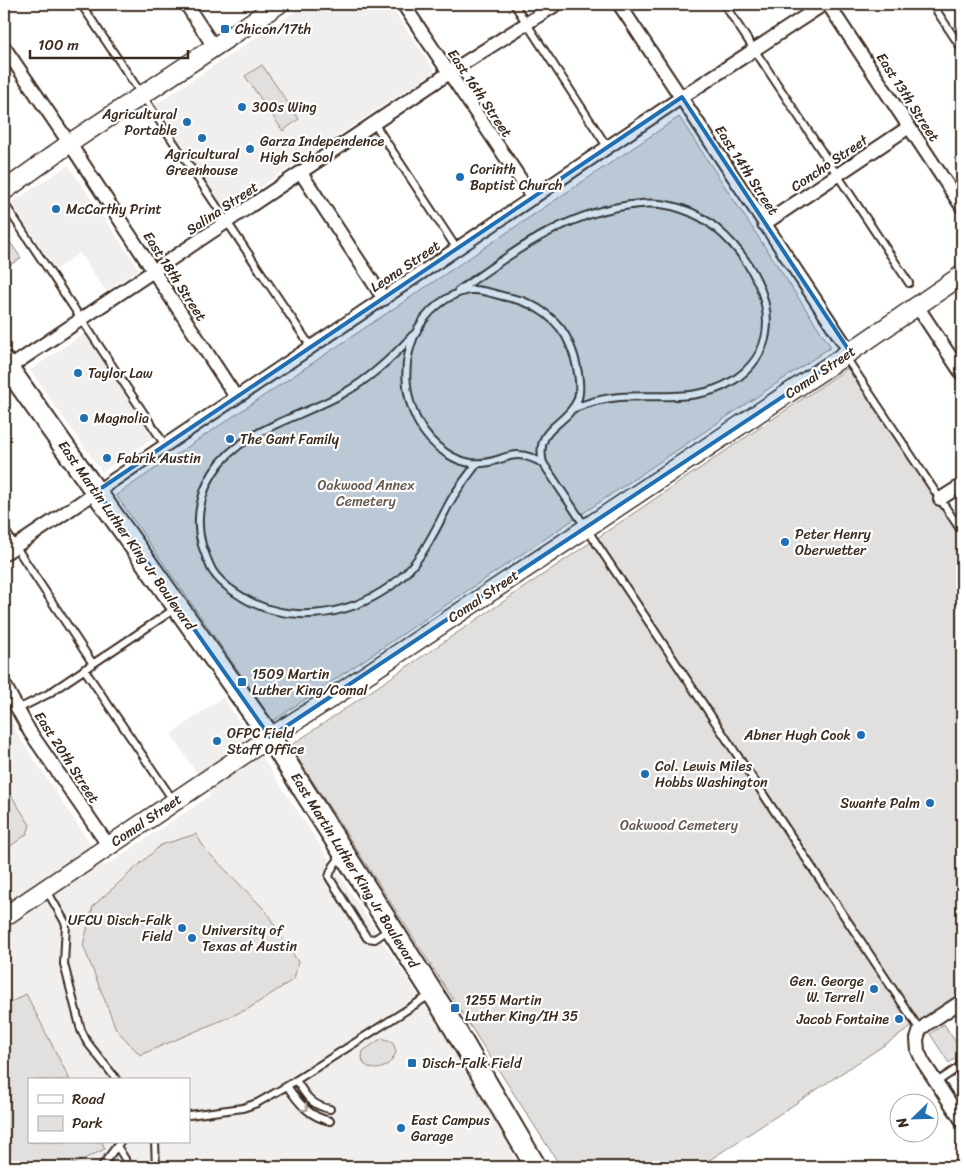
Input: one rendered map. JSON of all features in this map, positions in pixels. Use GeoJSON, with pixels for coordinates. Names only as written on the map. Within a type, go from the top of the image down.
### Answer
{"type":"FeatureCollection","features":[{"type":"Feature","properties":{"kind":"main road","name":"East Martin Luther King Jr Boulevard"},"geometry":{"type":"LineString","coordinates":[[5,367],[97,491],[270,737],[433,993],[532,1163]]}},
{"type":"Feature","properties":{"kind":"street"},"geometry":{"type":"LineString","coordinates":[[186,4],[214,46]]}},
{"type":"Feature","properties":{"kind":"street"},"geometry":{"type":"LineString","coordinates":[[4,191],[214,46],[279,4]]}},
{"type":"Feature","properties":{"kind":"street","name":"East 16th Street"},"geometry":{"type":"LineString","coordinates":[[403,4],[533,198]]}},
{"type":"Feature","properties":{"kind":"street","name":"Salina Street"},"geometry":{"type":"LineString","coordinates":[[5,367],[82,320],[449,73],[556,4]]}},
{"type":"Feature","properties":{"kind":"street","name":"East 14th Street"},"geometry":{"type":"LineString","coordinates":[[619,4],[682,97],[847,354]]}},
{"type":"Feature","properties":{"kind":"street","name":"Leona Street"},"geometry":{"type":"LineString","coordinates":[[4,554],[682,97],[754,50],[831,5]]}},
{"type":"Feature","properties":{"kind":"street","name":"East 13th Street"},"geometry":{"type":"LineString","coordinates":[[831,5],[962,207]]}},
{"type":"Feature","properties":{"kind":"street","name":"East 18th Street"},"geometry":{"type":"LineString","coordinates":[[4,47],[236,397]]}},
{"type":"Feature","properties":{"kind":"street","name":"Concho Street"},"geometry":{"type":"LineString","coordinates":[[764,224],[909,127]]}},
{"type":"Feature","properties":{"kind":"street"},"geometry":{"type":"LineString","coordinates":[[301,173],[384,299]]}},
{"type":"Feature","properties":{"kind":"street","name":"Comal Street"},"geometry":{"type":"LineString","coordinates":[[4,917],[108,845],[847,354],[962,275]]}},
{"type":"Feature","properties":{"kind":"street"},"geometry":{"type":"LineString","coordinates":[[917,306],[962,373]]}},
{"type":"Feature","properties":{"kind":"street"},"geometry":{"type":"LineString","coordinates":[[940,499],[962,484]]}},
{"type":"Feature","properties":{"kind":"street","name":"East 20th Street"},"geometry":{"type":"LineString","coordinates":[[4,684],[30,732],[108,845]]}},
{"type":"Feature","properties":{"kind":"street"},"geometry":{"type":"LineString","coordinates":[[962,1001],[927,1024],[919,1035],[918,1051],[962,1121]]}},
{"type":"Feature","properties":{"kind":"lane"},"geometry":{"type":"LineString","coordinates":[[81,4],[311,347]]}},
{"type":"Feature","properties":{"kind":"lane"},"geometry":{"type":"LineString","coordinates":[[514,4],[608,148]]}},
{"type":"Feature","properties":{"kind":"lane"},"geometry":{"type":"LineString","coordinates":[[724,4],[909,283]]}},
{"type":"Feature","properties":{"kind":"lane"},"geometry":{"type":"LineString","coordinates":[[932,4],[962,49]]}},
{"type":"Feature","properties":{"kind":"lane"},"geometry":{"type":"LineString","coordinates":[[374,123],[457,250]]}},
{"type":"Feature","properties":{"kind":"lane"},"geometry":{"type":"LineString","coordinates":[[4,203],[165,445]]}},
{"type":"Feature","properties":{"kind":"lane"},"geometry":{"type":"LineString","coordinates":[[476,465],[451,501],[434,535],[416,562],[392,584],[356,604],[318,614],[276,612],[243,598],[225,586],[212,571],[199,536],[200,505],[212,475],[220,463],[232,451],[260,432],[355,387],[389,360],[416,331],[427,314],[506,257],[543,235],[580,216],[602,210],[641,204],[673,206],[690,212],[717,228],[750,267],[759,283],[764,298],[768,317],[767,331],[755,360],[732,381],[700,394],[676,398],[619,397],[587,403],[572,409]]}},
{"type":"Feature","properties":{"kind":"lane"},"geometry":{"type":"LineString","coordinates":[[445,300],[464,291],[473,290],[517,299],[539,309],[564,333],[574,357],[578,400],[542,441],[540,451],[543,463],[919,1035]]}},
{"type":"Feature","properties":{"kind":"lane"},"geometry":{"type":"LineString","coordinates":[[416,331],[408,351],[408,397],[419,426],[427,438],[447,454],[476,465],[518,455],[528,456],[543,463]]}},
{"type":"Feature","properties":{"kind":"lane","name":"East 14th Street"},"geometry":{"type":"LineString","coordinates":[[847,354],[962,532]]}},
{"type":"Feature","properties":{"kind":"lane"},"geometry":{"type":"LineString","coordinates":[[4,529],[93,664]]}},
{"type":"Feature","properties":{"kind":"lane"},"geometry":{"type":"LineString","coordinates":[[18,709],[48,694],[177,607]]}},
{"type":"Feature","properties":{"kind":"lane"},"geometry":{"type":"LineString","coordinates":[[84,670],[173,802]]}},
{"type":"Feature","properties":{"kind":"lane"},"geometry":{"type":"LineString","coordinates":[[46,888],[66,924],[64,964],[81,1030],[87,1042],[115,1078]]}},
{"type":"Feature","properties":{"kind":"lane"},"geometry":{"type":"LineString","coordinates":[[190,1115],[243,1108],[257,1103],[433,993]]}},
{"type":"Feature","properties":{"kind":"lane"},"geometry":{"type":"LineString","coordinates":[[937,1082],[962,1065]]}},
{"type":"Feature","properties":{"kind":"lane"},"geometry":{"type":"LineString","coordinates":[[296,1080],[310,1100],[320,1107],[330,1109]]}},
{"type":"Feature","properties":{"kind":"lane"},"geometry":{"type":"LineString","coordinates":[[287,1086],[307,1111],[317,1117],[330,1121]]}},
{"type":"Feature","properties":{"kind":"lane"},"geometry":{"type":"LineString","coordinates":[[101,1167],[118,1144],[127,1167]]}},
{"type":"Feature","properties":{"kind":"lane"},"geometry":{"type":"LineString","coordinates":[[155,1144],[156,1167]]}},
{"type":"Feature","properties":{"kind":"highlighted area"},"geometry":{"type":"Polygon","coordinates":[[[682,97],[850,352],[270,737],[97,491],[682,97]]]}},
{"type":"Feature","properties":{"kind":"shaded area","name":"Garza Independence High School"},"geometry":{"type":"Polygon","coordinates":[[[307,4],[389,4],[435,71],[224,211],[153,106],[307,4]]]}},
{"type":"Feature","properties":{"kind":"shaded area"},"geometry":{"type":"Polygon","coordinates":[[[68,165],[139,269],[106,291],[79,253],[56,270],[11,203],[68,165]]]}},
{"type":"Feature","properties":{"kind":"shaded area"},"geometry":{"type":"Polygon","coordinates":[[[85,333],[154,438],[102,472],[30,370],[85,333]]]}},
{"type":"Feature","properties":{"kind":"shaded area","name":"University of Texas at Austin"},"geometry":{"type":"Polygon","coordinates":[[[223,697],[427,1009],[434,1012],[509,1141],[517,1167],[4,1167],[4,706],[20,738],[105,866],[211,795],[171,734],[223,697]]]}},
{"type":"Feature","properties":{"kind":"green space"},"geometry":{"type":"Polygon","coordinates":[[[262,65],[299,119],[283,131],[245,76],[262,65]]]}},
{"type":"Feature","properties":{"kind":"green space","name":"Oakwood Annex Cemetery"},"geometry":{"type":"Polygon","coordinates":[[[679,117],[831,347],[273,721],[116,495],[679,117]]]}},
{"type":"Feature","properties":{"kind":"green space"},"geometry":{"type":"Polygon","coordinates":[[[4,233],[21,258],[4,269],[4,233]]]}},
{"type":"Feature","properties":{"kind":"green space","name":"Oakwood Cemetery"},"geometry":{"type":"Polygon","coordinates":[[[848,368],[962,538],[962,994],[699,1167],[561,1167],[290,746],[848,368]]]}},
{"type":"Feature","properties":{"kind":"green space"},"geometry":{"type":"Polygon","coordinates":[[[4,784],[30,825],[27,834],[4,851],[4,784]]]}},
{"type":"Feature","properties":{"kind":"green space","name":"UFCU Disch-Falk Field"},"geometry":{"type":"Polygon","coordinates":[[[196,834],[205,849],[265,910],[298,962],[294,979],[248,1009],[140,1055],[116,1029],[83,945],[93,906],[161,845],[196,834]]]}},
{"type":"Feature","properties":{"kind":"green space"},"geometry":{"type":"Polygon","coordinates":[[[26,994],[69,1078],[28,1078],[28,1144],[103,1144],[105,1149],[67,1167],[4,1167],[4,1006],[26,994]]]}},
{"type":"Feature","properties":{"kind":"green space"},"geometry":{"type":"Polygon","coordinates":[[[944,1024],[962,1052],[962,1054],[949,1063],[930,1034],[944,1024]]]}},
{"type":"Feature","properties":{"kind":"green space"},"geometry":{"type":"Polygon","coordinates":[[[382,1038],[393,1042],[396,1052],[387,1065],[374,1069],[364,1064],[362,1058],[363,1051],[382,1038]]]}},
{"type":"Feature","properties":{"kind":"place","name":"Chicon/17th"},"geometry":{"type":"Point","coordinates":[225,29]}},
{"type":"Feature","properties":{"kind":"place","name":"300s Wing"},"geometry":{"type":"Point","coordinates":[242,107]}},
{"type":"Feature","properties":{"kind":"place","name":"Agricultural Portable"},"geometry":{"type":"Point","coordinates":[187,122]}},
{"type":"Feature","properties":{"kind":"place","name":"Agricultural Greenhouse"},"geometry":{"type":"Point","coordinates":[202,138]}},
{"type":"Feature","properties":{"kind":"place","name":"Garza Independence High School"},"geometry":{"type":"Point","coordinates":[250,149]}},
{"type":"Feature","properties":{"kind":"place","name":"Corinth Baptist Church"},"geometry":{"type":"Point","coordinates":[460,177]}},
{"type":"Feature","properties":{"kind":"place","name":"McCarthy Print"},"geometry":{"type":"Point","coordinates":[56,209]}},
{"type":"Feature","properties":{"kind":"place","name":"Taylor Law"},"geometry":{"type":"Point","coordinates":[78,373]}},
{"type":"Feature","properties":{"kind":"place","name":"Magnolia"},"geometry":{"type":"Point","coordinates":[84,418]}},
{"type":"Feature","properties":{"kind":"place","name":"The Gant Family"},"geometry":{"type":"Point","coordinates":[230,439]}},
{"type":"Feature","properties":{"kind":"place","name":"Fabrik Austin"},"geometry":{"type":"Point","coordinates":[107,458]}},
{"type":"Feature","properties":{"kind":"place","name":"Peter Henry Oberwetter"},"geometry":{"type":"Point","coordinates":[785,542]}},
{"type":"Feature","properties":{"kind":"place","name":"1509 Martin Luther King/Comal"},"geometry":{"type":"Point","coordinates":[242,682]}},
{"type":"Feature","properties":{"kind":"place","name":"Abner Hugh Cook"},"geometry":{"type":"Point","coordinates":[861,735]}},
{"type":"Feature","properties":{"kind":"place","name":"OFPC Field Staff Office"},"geometry":{"type":"Point","coordinates":[217,741]}},
{"type":"Feature","properties":{"kind":"place","name":"Col. Lewis Miles Hobbs Washington"},"geometry":{"type":"Point","coordinates":[645,774]}},
{"type":"Feature","properties":{"kind":"place","name":"Swante Palm"},"geometry":{"type":"Point","coordinates":[930,803]}},
{"type":"Feature","properties":{"kind":"place","name":"UFCU Disch-Falk Field"},"geometry":{"type":"Point","coordinates":[182,928]}},
{"type":"Feature","properties":{"kind":"place","name":"University of Texas at Austin"},"geometry":{"type":"Point","coordinates":[192,938]}},
{"type":"Feature","properties":{"kind":"place","name":"Gen. George W. Terrell"},"geometry":{"type":"Point","coordinates":[874,989]}},
{"type":"Feature","properties":{"kind":"place","name":"1255 Martin Luther King/IH 35"},"geometry":{"type":"Point","coordinates":[455,1008]}},
{"type":"Feature","properties":{"kind":"place","name":"Jacob Fontaine"},"geometry":{"type":"Point","coordinates":[899,1019]}},
{"type":"Feature","properties":{"kind":"place","name":"Disch-Falk Field"},"geometry":{"type":"Point","coordinates":[412,1063]}},
{"type":"Feature","properties":{"kind":"place","name":"East Campus Garage"},"geometry":{"type":"Point","coordinates":[401,1128]}}]}
